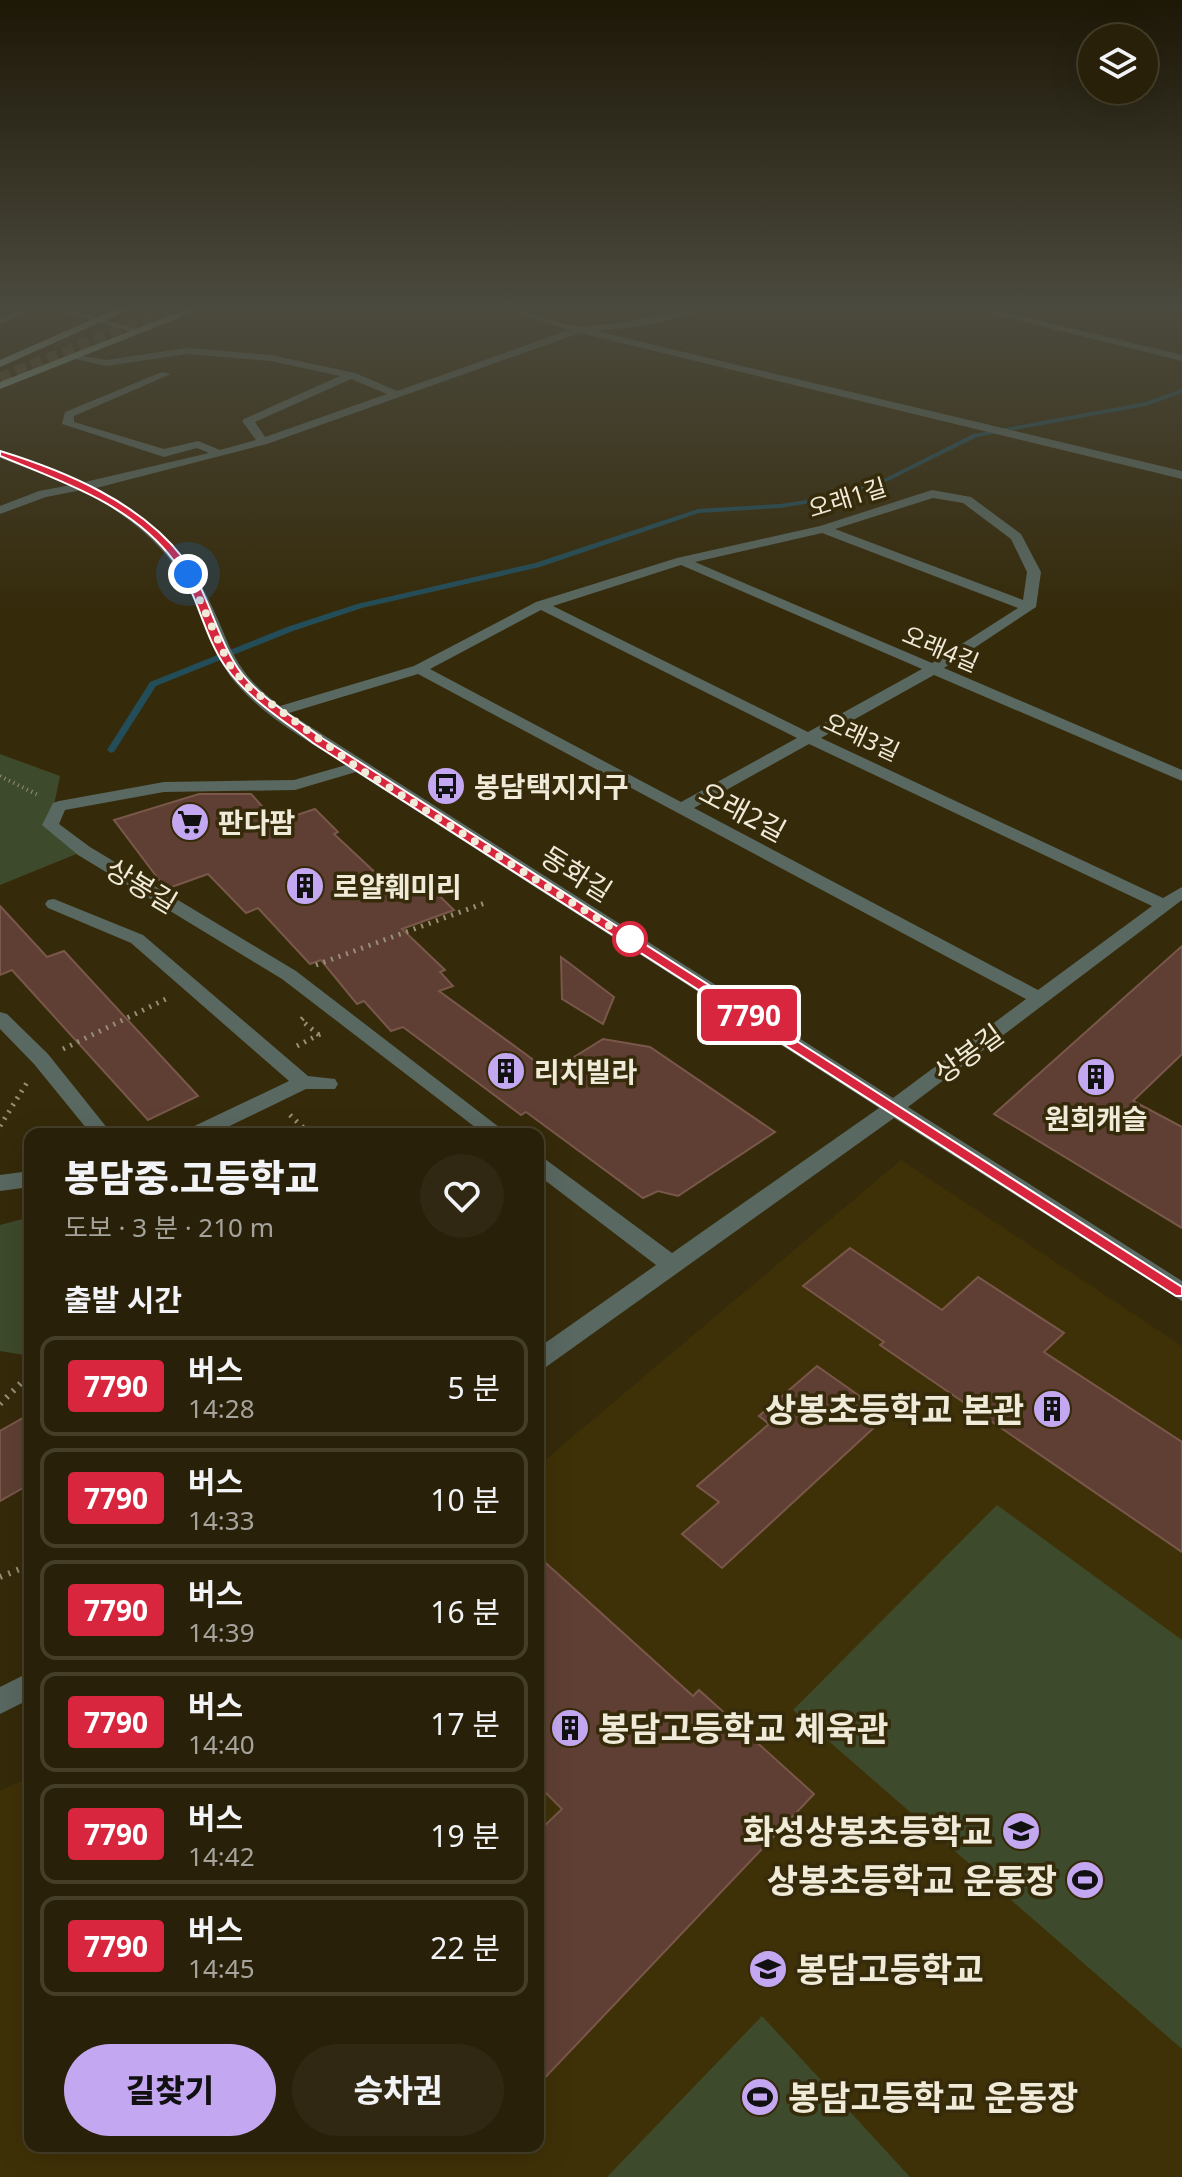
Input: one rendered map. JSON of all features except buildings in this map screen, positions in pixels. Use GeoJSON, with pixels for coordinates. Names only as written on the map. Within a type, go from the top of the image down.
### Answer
{"type":"FeatureCollection","features":[{"type":"Feature","properties":{"kind":"street"},"geometry":{"type":"LineString","coordinates":[[77,411],[69,414],[68,424],[164,453],[198,444],[218,453]]}},
{"type":"Feature","properties":{"kind":"street"},"geometry":{"type":"LineString","coordinates":[[263,442],[248,421],[271,411]]}},
{"type":"Feature","properties":{"kind":"street"},"geometry":{"type":"LineString","coordinates":[[0,510],[43,494],[129,478],[263,442],[349,411]]}},
{"type":"Feature","properties":{"kind":"street"},"geometry":{"type":"LineString","coordinates":[[916,411],[1182,475]]}},
{"type":"Feature","properties":{"kind":"street","name":"동화길"},"geometry":{"type":"LineString","coordinates":[[0,454],[81,486],[136,518],[179,560],[197,589],[229,664],[247,686],[357,767],[1182,1292]]}},
{"type":"Feature","properties":{"kind":"street","name":"오래1길"},"geometry":{"type":"LineString","coordinates":[[279,711],[419,669],[541,605],[682,561],[823,529],[932,494],[967,500],[1016,537],[1034,572],[1029,607]]}},
{"type":"Feature","properties":{"kind":"street"},"geometry":{"type":"LineString","coordinates":[[823,529],[1029,607]]}},
{"type":"Feature","properties":{"kind":"street","name":"오래4길"},"geometry":{"type":"LineString","coordinates":[[682,561],[1182,776]]}},
{"type":"Feature","properties":{"kind":"street","name":"오래3길"},"geometry":{"type":"LineString","coordinates":[[541,605],[809,738],[1165,905]]}},
{"type":"Feature","properties":{"kind":"street"},"geometry":{"type":"LineString","coordinates":[[682,808],[933,669],[1029,607]]}},
{"type":"Feature","properties":{"kind":"street","name":"오래2길"},"geometry":{"type":"LineString","coordinates":[[419,669],[1042,1000]]}},
{"type":"Feature","properties":{"kind":"street"},"geometry":{"type":"LineString","coordinates":[[59,806],[164,787],[295,785],[357,767]]}},
{"type":"Feature","properties":{"kind":"street","name":"상봉길"},"geometry":{"type":"LineString","coordinates":[[59,806],[50,825],[84,851],[289,975],[490,1128]]}},
{"type":"Feature","properties":{"kind":"street","name":"상봉길"},"geometry":{"type":"LineString","coordinates":[[544,1356],[895,1107],[1042,1000],[1182,892]]}},
{"type":"Feature","properties":{"kind":"street"},"geometry":{"type":"LineString","coordinates":[[54,904],[137,939],[303,1082]]}},
{"type":"Feature","properties":{"kind":"street"},"geometry":{"type":"LineString","coordinates":[[0,1018],[41,1059],[97,1128]]}},
{"type":"Feature","properties":{"kind":"street"},"geometry":{"type":"LineString","coordinates":[[207,1128],[303,1082],[328,1084]]}},
{"type":"Feature","properties":{"kind":"street"},"geometry":{"type":"LineString","coordinates":[[544,1169],[672,1265]]}},
{"type":"Feature","properties":{"kind":"street"},"geometry":{"type":"LineString","coordinates":[[0,1183],[24,1180]]}},
{"type":"Feature","properties":{"kind":"street"},"geometry":{"type":"LineString","coordinates":[[0,1701],[24,1688]]}},
{"type":"Feature","properties":{"kind":"path"},"geometry":{"type":"LineString","coordinates":[[0,776],[59,806]]}},
{"type":"Feature","properties":{"kind":"path"},"geometry":{"type":"LineString","coordinates":[[289,975],[485,903]]}},
{"type":"Feature","properties":{"kind":"path"},"geometry":{"type":"LineString","coordinates":[[0,1126],[41,1059],[192,986]]}},
{"type":"Feature","properties":{"kind":"path"},"geometry":{"type":"LineString","coordinates":[[0,1404],[24,1380]]}},
{"type":"Feature","properties":{"kind":"path"},"geometry":{"type":"LineString","coordinates":[[0,1577],[24,1567]]}},
{"type":"Feature","properties":{"kind":"shaded area"},"geometry":{"type":"Polygon","coordinates":[[[901,1160],[1182,1346],[1182,2177],[0,2177],[0,1791],[24,1780],[24,2152],[544,2152],[544,1461],[901,1160]]]}},
{"type":"Feature","properties":{"kind":"green space"},"geometry":{"type":"Polygon","coordinates":[[[0,754],[60,776],[50,825],[84,851],[0,885],[0,754]]]}},
{"type":"Feature","properties":{"kind":"green space"},"geometry":{"type":"Polygon","coordinates":[[[24,1219],[24,1355],[0,1351],[0,1225],[24,1219]]]}},
{"type":"Feature","properties":{"kind":"green space","name":"상봉초등학교 운동장"},"geometry":{"type":"Polygon","coordinates":[[[997,1505],[1182,1640],[1182,2049],[793,1710],[997,1505]]]}},
{"type":"Feature","properties":{"kind":"green space","name":"봉담고등학교 운동장"},"geometry":{"type":"Polygon","coordinates":[[[762,2016],[910,2177],[607,2177],[762,2016]]]}},
{"type":"Feature","properties":{"kind":"waterway"},"geometry":{"type":"LineString","coordinates":[[111,750],[153,684],[290,629],[360,606],[537,565],[698,511],[780,506],[840,497],[888,479],[975,435],[1110,411]]}},
{"type":"Feature","properties":{"kind":"bus line","name":"7790"},"geometry":{"type":"LineString","coordinates":[[0,454],[81,486],[136,518],[157,536],[179,560],[197,589],[229,664],[247,686],[317,740],[1182,1292]]}},
{"type":"Feature","properties":{"kind":"place","name":"봉담택지지구"},"geometry":{"type":"Point","coordinates":[446,786]}},
{"type":"Feature","properties":{"kind":"place","name":"판다팜"},"geometry":{"type":"Point","coordinates":[190,822]}},
{"type":"Feature","properties":{"kind":"place","name":"로얄훼미리"},"geometry":{"type":"Point","coordinates":[305,886]}},
{"type":"Feature","properties":{"kind":"place","name":"리치빌라"},"geometry":{"type":"Point","coordinates":[506,1071]}},
{"type":"Feature","properties":{"kind":"place","name":"원희캐슬"},"geometry":{"type":"Point","coordinates":[1096,1077]}},
{"type":"Feature","properties":{"kind":"place","name":"상봉초등학교 본관"},"geometry":{"type":"Point","coordinates":[1052,1409]}},
{"type":"Feature","properties":{"kind":"place","name":"봉담고등학교 체육관"},"geometry":{"type":"Point","coordinates":[570,1728]}},
{"type":"Feature","properties":{"kind":"place","name":"화성상봉초등학교"},"geometry":{"type":"Point","coordinates":[1021,1831]}},
{"type":"Feature","properties":{"kind":"place","name":"상봉초등학교 운동장"},"geometry":{"type":"Point","coordinates":[1085,1880]}},
{"type":"Feature","properties":{"kind":"place","name":"봉담고등학교"},"geometry":{"type":"Point","coordinates":[768,1969]}},
{"type":"Feature","properties":{"kind":"place","name":"봉담고등학교 운동장"},"geometry":{"type":"Point","coordinates":[760,2097]}},
{"type":"Feature","properties":{"kind":"route"},"geometry":{"type":"LineString","coordinates":[[188,574],[229,664],[247,686],[357,767],[630,939]]}}]}
